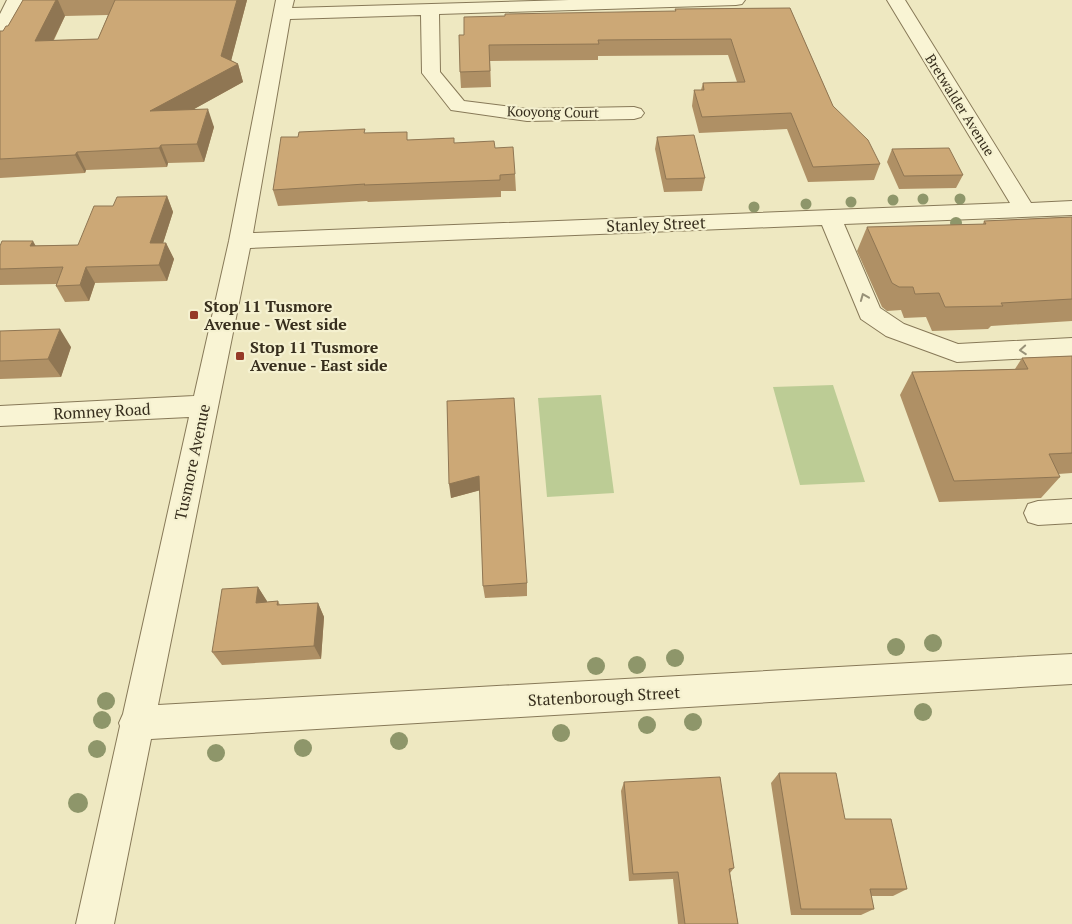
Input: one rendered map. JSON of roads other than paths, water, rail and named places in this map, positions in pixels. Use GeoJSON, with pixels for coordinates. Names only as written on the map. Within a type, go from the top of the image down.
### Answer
{"type":"FeatureCollection","features":[{"type":"Feature","properties":{"kind":"street"},"geometry":{"type":"LineString","coordinates":[[0,30],[16,0]]}},
{"type":"Feature","properties":{"kind":"street"},"geometry":{"type":"LineString","coordinates":[[284,7],[430,9],[451,4],[736,0]]}},
{"type":"Feature","properties":{"kind":"street","name":"Bretwalder Avenue"},"geometry":{"type":"LineString","coordinates":[[896,0],[1025,210]]}},
{"type":"Feature","properties":{"kind":"street","name":"Tusmore Avenue"},"geometry":{"type":"LineString","coordinates":[[95,924],[136,723],[240,241],[284,7]]}},
{"type":"Feature","properties":{"kind":"street","name":"Kooyong Court"},"geometry":{"type":"LineString","coordinates":[[430,9],[431,73],[458,106],[527,115],[634,113]]}},
{"type":"Feature","properties":{"kind":"street","name":"Stanley Street"},"geometry":{"type":"LineString","coordinates":[[240,241],[1072,208]]}},
{"type":"Feature","properties":{"kind":"street"},"geometry":{"type":"LineString","coordinates":[[830,218],[870,312],[895,330],[957,353],[1072,347]]}},
{"type":"Feature","properties":{"kind":"street","name":"Romney Road"},"geometry":{"type":"LineString","coordinates":[[0,416],[204,406]]}},
{"type":"Feature","properties":{"kind":"street"},"geometry":{"type":"LineString","coordinates":[[1038,513],[1072,511]]}},
{"type":"Feature","properties":{"kind":"street","name":"Statenborough Street"},"geometry":{"type":"LineString","coordinates":[[136,723],[1072,668]]}},
{"type":"Feature","properties":{"kind":"place","name":"Stop 11 Tusmore Avenue - West side"},"geometry":{"type":"Point","coordinates":[194,315]}},
{"type":"Feature","properties":{"kind":"place","name":"Stop 11 Tusmore Avenue - East side"},"geometry":{"type":"Point","coordinates":[240,356]}}]}
